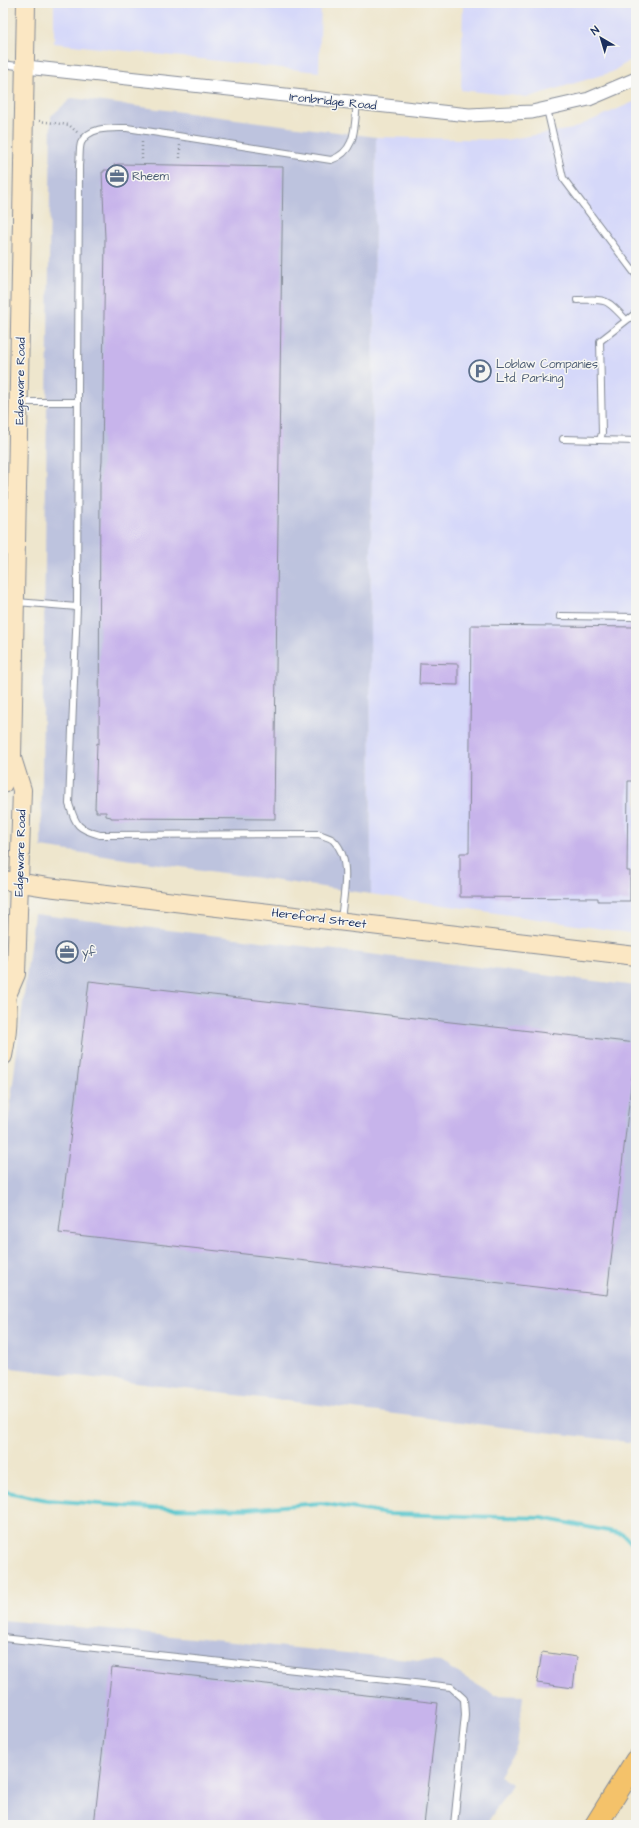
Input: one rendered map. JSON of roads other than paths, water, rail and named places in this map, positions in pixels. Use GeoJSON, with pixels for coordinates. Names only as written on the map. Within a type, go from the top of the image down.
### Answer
{"type":"FeatureCollection","features":[{"type":"Feature","properties":{"kind":"highway"},"geometry":{"type":"LineString","coordinates":[[596,1825],[636,1761]]}},
{"type":"Feature","properties":{"kind":"street","name":"Edgeware Road"},"geometry":{"type":"LineString","coordinates":[[3,784],[12,758],[26,3]]}},
{"type":"Feature","properties":{"kind":"street","name":"Ironbridge Road"},"geometry":{"type":"LineString","coordinates":[[26,67],[469,116],[532,112],[547,109],[589,99],[636,80]]}},
{"type":"Feature","properties":{"kind":"street","name":"Edgeware Road"},"geometry":{"type":"LineString","coordinates":[[3,1056],[6,1020],[5,990],[16,974],[11,881],[22,790],[12,758]]}},
{"type":"Feature","properties":{"kind":"street","name":"Hereford Street"},"geometry":{"type":"LineString","coordinates":[[11,881],[636,956]]}},
{"type":"Feature","properties":{"kind":"lane"},"geometry":{"type":"LineString","coordinates":[[3,64],[26,67]]}},
{"type":"Feature","properties":{"kind":"lane"},"geometry":{"type":"LineString","coordinates":[[341,920],[345,868],[340,848],[332,839],[318,834],[100,834],[83,830],[74,819],[69,804],[77,606],[79,165],[81,144],[88,134],[102,128],[142,131],[331,160],[341,157],[352,143],[357,103]]}},
{"type":"Feature","properties":{"kind":"lane"},"geometry":{"type":"LineString","coordinates":[[547,109],[563,178],[636,275]]}},
{"type":"Feature","properties":{"kind":"lane"},"geometry":{"type":"LineString","coordinates":[[577,300],[603,299],[613,305],[626,320]]}},
{"type":"Feature","properties":{"kind":"lane"},"geometry":{"type":"LineString","coordinates":[[600,440],[602,433],[600,341],[636,313]]}},
{"type":"Feature","properties":{"kind":"lane"},"geometry":{"type":"LineString","coordinates":[[19,402],[78,402]]}},
{"type":"Feature","properties":{"kind":"lane"},"geometry":{"type":"LineString","coordinates":[[563,439],[636,441]]}},
{"type":"Feature","properties":{"kind":"lane"},"geometry":{"type":"LineString","coordinates":[[16,602],[77,606]]}},
{"type":"Feature","properties":{"kind":"lane"},"geometry":{"type":"LineString","coordinates":[[560,616],[636,617]]}},
{"type":"Feature","properties":{"kind":"lane"},"geometry":{"type":"LineString","coordinates":[[3,1638],[451,1687],[464,1699],[454,1825]]}},
{"type":"Feature","properties":{"kind":"waterway"},"geometry":{"type":"LineString","coordinates":[[3,1491],[47,1500],[152,1508],[247,1509],[321,1503],[387,1514],[542,1518],[623,1534],[636,1548]]}},
{"type":"Feature","properties":{"kind":"place","name":"Rheem"},"geometry":{"type":"Point","coordinates":[117,176]}},
{"type":"Feature","properties":{"kind":"place","name":"Loblaw Companies Ltd. Parking"},"geometry":{"type":"Point","coordinates":[480,371]}},
{"type":"Feature","properties":{"kind":"place","name":"yf"},"geometry":{"type":"Point","coordinates":[67,952]}}]}
